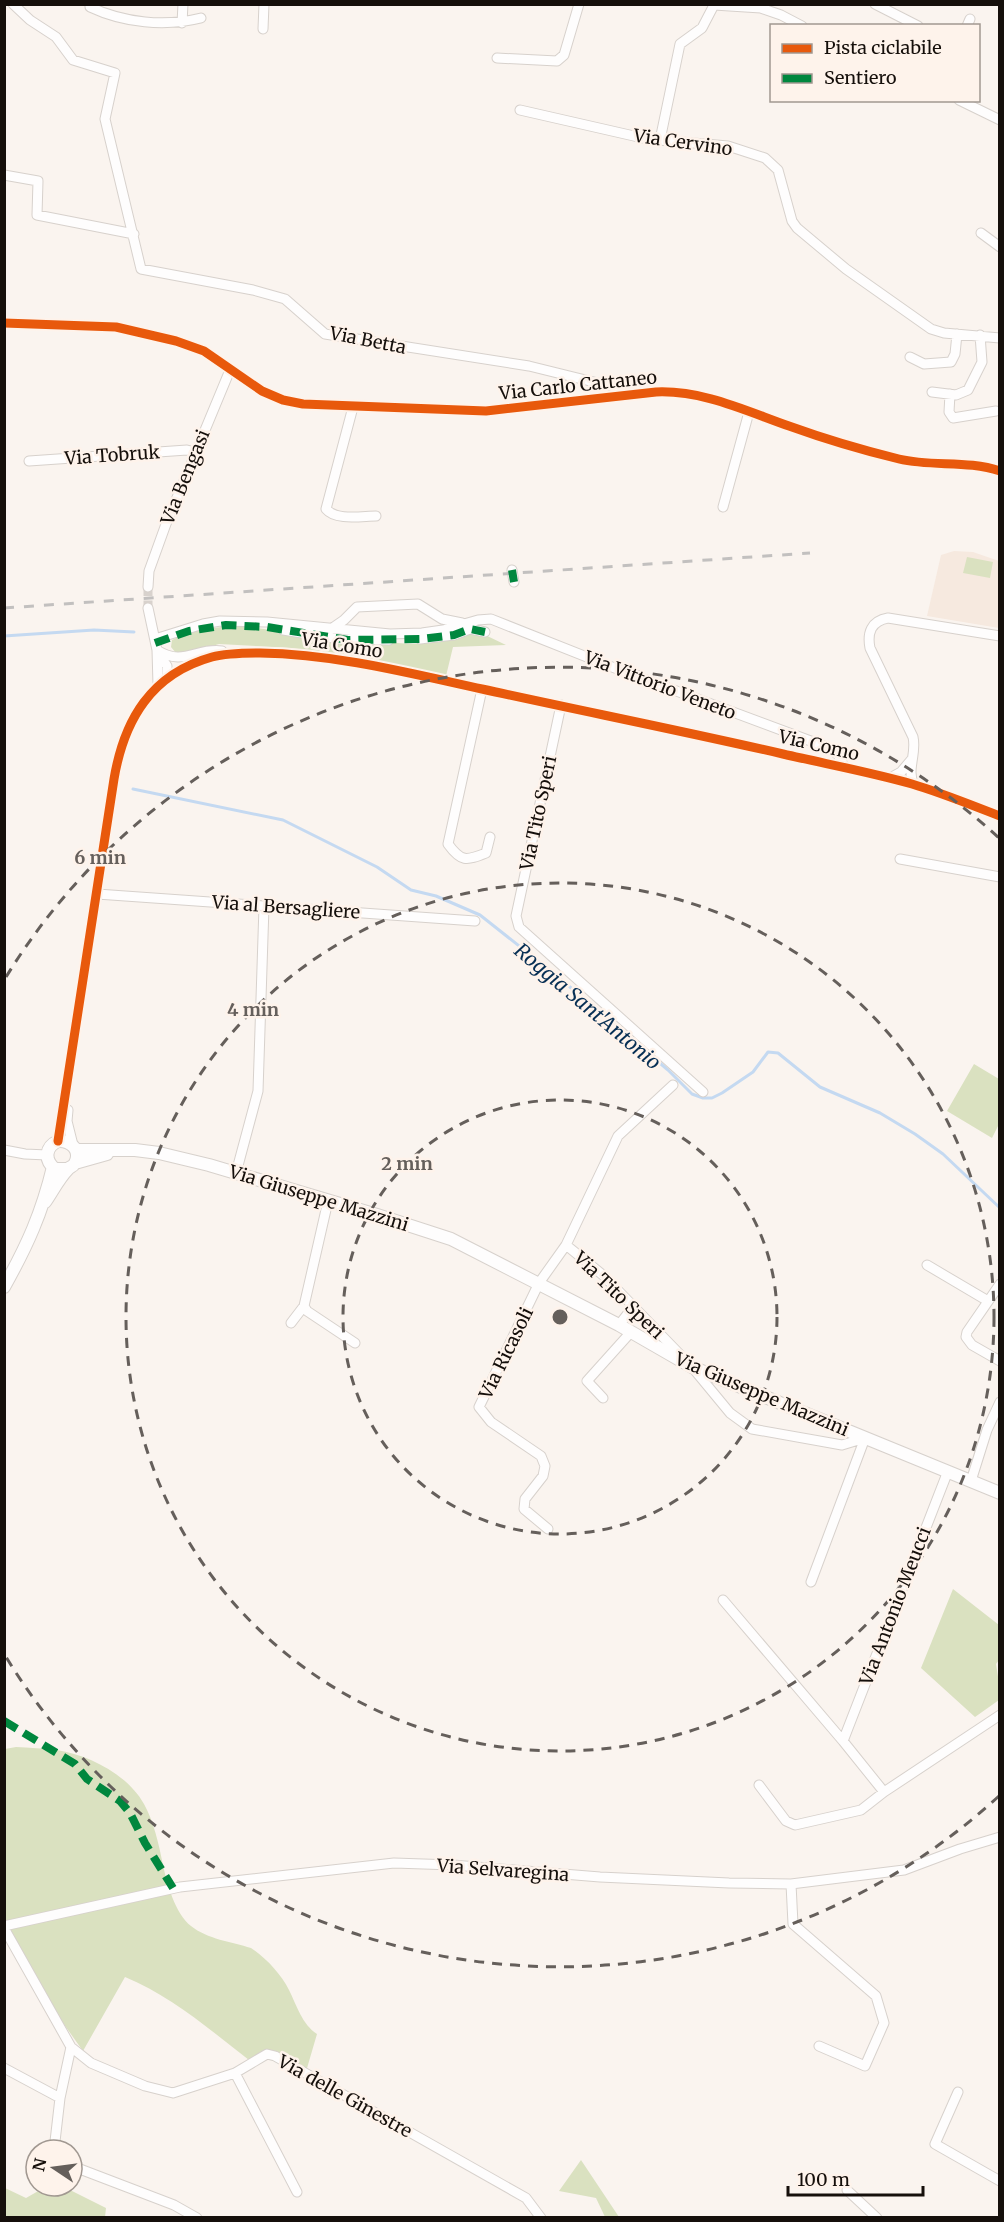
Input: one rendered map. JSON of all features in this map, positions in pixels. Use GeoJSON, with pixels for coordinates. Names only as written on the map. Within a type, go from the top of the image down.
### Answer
{"type":"FeatureCollection","features":[{"type":"Feature","properties":{"kind":"main road"},"geometry":{"type":"LineString","coordinates":[[45,1202],[71,1166],[75,1148],[67,1141],[58,1141],[48,1148],[48,1162],[53,1167],[60,1170],[71,1166]]}},
{"type":"Feature","properties":{"kind":"main road","name":"Via Giuseppe Mazzini"},"geometry":{"type":"LineString","coordinates":[[75,1148],[159,1153],[236,1173],[451,1239],[619,1325],[692,1367],[999,1493]]}},
{"type":"Feature","properties":{"kind":"main road","name":"Via Giuseppe Mazzini"},"geometry":{"type":"LineString","coordinates":[[71,1166],[122,1150]]}},
{"type":"Feature","properties":{"kind":"main road"},"geometry":{"type":"LineString","coordinates":[[4,1287],[32,1234],[45,1202],[53,1167]]}},
{"type":"Feature","properties":{"kind":"street","name":"Via Betta"},"geometry":{"type":"LineString","coordinates":[[13,4],[30,20],[56,37],[73,60],[115,73],[105,119],[141,269],[253,290],[285,299],[325,334],[529,366],[614,387],[634,387],[638,394]]}},
{"type":"Feature","properties":{"kind":"street"},"geometry":{"type":"LineString","coordinates":[[90,4],[99,11],[140,22],[182,22],[201,18]]}},
{"type":"Feature","properties":{"kind":"street"},"geometry":{"type":"LineString","coordinates":[[182,22],[183,4]]}},
{"type":"Feature","properties":{"kind":"street"},"geometry":{"type":"LineString","coordinates":[[263,29],[264,4]]}},
{"type":"Feature","properties":{"kind":"street"},"geometry":{"type":"LineString","coordinates":[[497,58],[557,61],[564,55],[579,4]]}},
{"type":"Feature","properties":{"kind":"street"},"geometry":{"type":"LineString","coordinates":[[751,4],[798,24]]}},
{"type":"Feature","properties":{"kind":"street"},"geometry":{"type":"LineString","coordinates":[[780,4],[781,15]]}},
{"type":"Feature","properties":{"kind":"street"},"geometry":{"type":"LineString","coordinates":[[875,4],[914,24]]}},
{"type":"Feature","properties":{"kind":"street"},"geometry":{"type":"LineString","coordinates":[[660,140],[680,44],[702,28],[714,5],[761,8]]}},
{"type":"Feature","properties":{"kind":"street"},"geometry":{"type":"LineString","coordinates":[[963,102],[999,120]]}},
{"type":"Feature","properties":{"kind":"street","name":"Via Cervino"},"geometry":{"type":"LineString","coordinates":[[520,110],[660,140],[728,146],[771,161],[778,170],[792,221],[797,228],[846,269],[924,326],[939,332],[999,338]]}},
{"type":"Feature","properties":{"kind":"street"},"geometry":{"type":"LineString","coordinates":[[4,176],[38,181],[38,215],[134,234]]}},
{"type":"Feature","properties":{"kind":"street"},"geometry":{"type":"LineString","coordinates":[[981,233],[999,247]]}},
{"type":"Feature","properties":{"kind":"street","name":"Via Carlo Cattaneo"},"geometry":{"type":"LineString","coordinates":[[4,323],[116,327],[192,346],[216,358],[262,391],[284,400],[303,404],[486,411],[638,394],[665,392],[696,394],[827,438],[903,460],[928,464],[970,464],[999,471]]}},
{"type":"Feature","properties":{"kind":"street"},"geometry":{"type":"LineString","coordinates":[[910,357],[924,364],[951,362],[955,354],[957,334]]}},
{"type":"Feature","properties":{"kind":"street"},"geometry":{"type":"LineString","coordinates":[[932,392],[956,395],[968,390],[977,377],[982,362],[980,336]]}},
{"type":"Feature","properties":{"kind":"street","name":"Via Bengasi"},"geometry":{"type":"LineString","coordinates":[[148,587],[151,564],[230,370]]}},
{"type":"Feature","properties":{"kind":"street"},"geometry":{"type":"LineString","coordinates":[[950,394],[949,412],[953,418],[996,411]]}},
{"type":"Feature","properties":{"kind":"street"},"geometry":{"type":"LineString","coordinates":[[353,407],[326,509],[335,515],[376,516]]}},
{"type":"Feature","properties":{"kind":"street"},"geometry":{"type":"LineString","coordinates":[[723,507],[749,412]]}},
{"type":"Feature","properties":{"kind":"street","name":"Via Tobruk"},"geometry":{"type":"LineString","coordinates":[[29,461],[187,450],[195,452]]}},
{"type":"Feature","properties":{"kind":"street"},"geometry":{"type":"LineString","coordinates":[[512,570],[514,582]]}},
{"type":"Feature","properties":{"kind":"street","name":"Via Vittorio Veneto"},"geometry":{"type":"LineString","coordinates":[[331,629],[341,623],[357,607],[414,604],[425,607],[445,620],[466,624]]}},
{"type":"Feature","properties":{"kind":"street"},"geometry":{"type":"LineString","coordinates":[[148,608],[155,644],[158,685]]}},
{"type":"Feature","properties":{"kind":"street"},"geometry":{"type":"LineString","coordinates":[[914,785],[910,775],[915,749],[914,737],[870,648],[869,633],[872,626],[888,618],[999,636]]}},
{"type":"Feature","properties":{"kind":"street","name":"Via Vittorio Veneto"},"geometry":{"type":"LineString","coordinates":[[155,644],[202,624],[220,621],[267,622],[390,634],[422,633],[491,619],[824,746],[838,754],[842,759],[843,768]]}},
{"type":"Feature","properties":{"kind":"street"},"geometry":{"type":"LineString","coordinates":[[155,644],[189,631],[226,625],[267,627],[348,640],[421,639],[454,635],[470,629],[485,632]]}},
{"type":"Feature","properties":{"kind":"street"},"geometry":{"type":"LineString","coordinates":[[155,644],[176,657],[184,658],[214,650],[230,654]]}},
{"type":"Feature","properties":{"kind":"street"},"geometry":{"type":"LineString","coordinates":[[155,644],[166,666],[167,679]]}},
{"type":"Feature","properties":{"kind":"street","name":"Via Como"},"geometry":{"type":"LineString","coordinates":[[58,1141],[120,749],[130,723],[158,685],[199,661],[230,654],[291,654],[342,660],[561,705],[890,778],[999,816]]}},
{"type":"Feature","properties":{"kind":"street"},"geometry":{"type":"LineString","coordinates":[[482,689],[448,844],[457,856],[470,859],[486,853],[490,837]]}},
{"type":"Feature","properties":{"kind":"street","name":"Via Tito Speri"},"geometry":{"type":"LineString","coordinates":[[561,705],[516,916],[519,927],[703,1092]]}},
{"type":"Feature","properties":{"kind":"street"},"geometry":{"type":"LineString","coordinates":[[890,778],[901,772],[913,757]]}},
{"type":"Feature","properties":{"kind":"street"},"geometry":{"type":"LineString","coordinates":[[900,858],[999,877]]}},
{"type":"Feature","properties":{"kind":"street","name":"Via al Bersagliere"},"geometry":{"type":"LineString","coordinates":[[97,894],[475,921]]}},
{"type":"Feature","properties":{"kind":"street"},"geometry":{"type":"LineString","coordinates":[[236,1173],[258,1091],[264,906]]}},
{"type":"Feature","properties":{"kind":"street","name":"Via Como"},"geometry":{"type":"LineString","coordinates":[[70,1068],[67,1121],[75,1148]]}},
{"type":"Feature","properties":{"kind":"street","name":"Via Tito Speri"},"geometry":{"type":"LineString","coordinates":[[673,1086],[618,1136],[566,1245],[604,1276],[692,1367],[730,1413],[752,1429],[842,1444],[866,1438]]}},
{"type":"Feature","properties":{"kind":"street"},"geometry":{"type":"LineString","coordinates":[[4,1150],[47,1155]]}},
{"type":"Feature","properties":{"kind":"street"},"geometry":{"type":"LineString","coordinates":[[291,1323],[304,1306],[328,1201]]}},
{"type":"Feature","properties":{"kind":"street","name":"Via Ricasoli"},"geometry":{"type":"LineString","coordinates":[[548,1529],[524,1509],[525,1499],[543,1476],[545,1466],[541,1456],[491,1422],[479,1407],[539,1283],[566,1245]]}},
{"type":"Feature","properties":{"kind":"street"},"geometry":{"type":"LineString","coordinates":[[927,1264],[988,1301]]}},
{"type":"Feature","properties":{"kind":"street"},"geometry":{"type":"LineString","coordinates":[[999,1284],[966,1332],[966,1337],[972,1345],[999,1361]]}},
{"type":"Feature","properties":{"kind":"street"},"geometry":{"type":"LineString","coordinates":[[304,1306],[307,1311],[355,1343]]}},
{"type":"Feature","properties":{"kind":"street"},"geometry":{"type":"LineString","coordinates":[[619,1325],[633,1307]]}},
{"type":"Feature","properties":{"kind":"street"},"geometry":{"type":"LineString","coordinates":[[603,1398],[587,1381],[631,1332]]}},
{"type":"Feature","properties":{"kind":"street"},"geometry":{"type":"LineString","coordinates":[[971,1481],[987,1430],[999,1402]]}},
{"type":"Feature","properties":{"kind":"street"},"geometry":{"type":"LineString","coordinates":[[811,1582],[866,1438]]}},
{"type":"Feature","properties":{"kind":"street","name":"Via Antonio Meucci"},"geometry":{"type":"LineString","coordinates":[[843,1741],[948,1471]]}},
{"type":"Feature","properties":{"kind":"street"},"geometry":{"type":"LineString","coordinates":[[723,1600],[884,1792]]}},
{"type":"Feature","properties":{"kind":"street"},"geometry":{"type":"LineString","coordinates":[[759,1785],[786,1821],[795,1825],[861,1810],[999,1715]]}},
{"type":"Feature","properties":{"kind":"street","name":"Via Selvaregina"},"geometry":{"type":"LineString","coordinates":[[4,1927],[180,1887],[394,1863],[656,1880],[791,1884],[904,1870],[960,1849],[999,1838]]}},
{"type":"Feature","properties":{"kind":"street"},"geometry":{"type":"LineString","coordinates":[[791,1884],[793,1924],[876,1996],[884,2023],[865,2066],[819,2046]]}},
{"type":"Feature","properties":{"kind":"street","name":"Via delle Ginestre"},"geometry":{"type":"LineString","coordinates":[[4,1927],[72,2047],[91,2063],[161,2092],[173,2094],[235,2073],[267,2054],[275,2056],[526,2198],[541,2217]]}},
{"type":"Feature","properties":{"kind":"street"},"geometry":{"type":"LineString","coordinates":[[55,2138],[60,2098],[72,2047]]}},
{"type":"Feature","properties":{"kind":"street"},"geometry":{"type":"LineString","coordinates":[[4,2068],[60,2098]]}},
{"type":"Feature","properties":{"kind":"street"},"geometry":{"type":"LineString","coordinates":[[235,2073],[297,2192]]}},
{"type":"Feature","properties":{"kind":"street"},"geometry":{"type":"LineString","coordinates":[[957,2092],[935,2144],[999,2181]]}},
{"type":"Feature","properties":{"kind":"street"},"geometry":{"type":"LineString","coordinates":[[84,2171],[174,2205],[197,2217]]}},
{"type":"Feature","properties":{"kind":"street"},"geometry":{"type":"LineString","coordinates":[[847,2190],[877,2217]]}},
{"type":"Feature","properties":{"kind":"shaded area"},"geometry":{"type":"Polygon","coordinates":[[[954,551],[973,552],[999,561],[999,628],[927,616],[941,555],[954,551]]]}},
{"type":"Feature","properties":{"kind":"green space"},"geometry":{"type":"Polygon","coordinates":[[[967,557],[993,562],[990,578],[963,573],[967,557]]]}},
{"type":"Feature","properties":{"kind":"green space"},"geometry":{"type":"Polygon","coordinates":[[[239,626],[305,637],[413,644],[430,643],[462,633],[481,633],[506,645],[453,647],[446,676],[343,654],[289,648],[219,644],[188,653],[176,653],[171,647],[172,640],[188,633],[239,626]]]}},
{"type":"Feature","properties":{"kind":"green space"},"geometry":{"type":"Polygon","coordinates":[[[974,1064],[999,1079],[999,1124],[992,1138],[947,1111],[974,1064]]]}},
{"type":"Feature","properties":{"kind":"green space"},"geometry":{"type":"Polygon","coordinates":[[[953,1589],[999,1625],[999,1660],[996,1664],[999,1700],[975,1717],[921,1668],[953,1589]]]}},
{"type":"Feature","properties":{"kind":"green space"},"geometry":{"type":"Polygon","coordinates":[[[16,1747],[57,1750],[82,1756],[118,1775],[137,1794],[148,1811],[167,1881],[180,1914],[191,1926],[204,1934],[251,1948],[262,1957],[282,1978],[304,2020],[317,2034],[305,2075],[260,2055],[249,2060],[174,2003],[125,1977],[83,2051],[53,2009],[16,1949],[5,1940],[5,1749],[16,1747]]]}},
{"type":"Feature","properties":{"kind":"green space"},"geometry":{"type":"Polygon","coordinates":[[[581,2160],[619,2217],[605,2217],[596,2198],[559,2191],[581,2160]]]}},
{"type":"Feature","properties":{"kind":"green space"},"geometry":{"type":"Polygon","coordinates":[[[5,2188],[24,2198],[84,2197],[106,2208],[105,2217],[5,2217],[5,2188]]]}},
{"type":"Feature","properties":{"kind":"waterway","name":"Roggia Sant'Antonio"},"geometry":{"type":"LineString","coordinates":[[4,636],[94,630],[134,632]]}},
{"type":"Feature","properties":{"kind":"waterway","name":"Roggia Sant'Antonio"},"geometry":{"type":"LineString","coordinates":[[133,789],[283,820],[377,867],[411,890],[436,896],[480,915],[557,976],[668,1070],[692,1094],[712,1098],[753,1072],[768,1052],[778,1053],[820,1087],[880,1113],[915,1134],[943,1154],[1000,1208]]}},
{"type":"Feature","properties":{"kind":"tunnel"},"geometry":{"type":"LineString","coordinates":[[148,587],[148,608]]}},
{"type":"Feature","properties":{"kind":"railway"},"geometry":{"type":"LineString","coordinates":[[4,608],[810,553]]}},
{"type":"Feature","properties":{"kind":"marked path"},"geometry":{"type":"LineString","coordinates":[[512,570],[514,582]]}},
{"type":"Feature","properties":{"kind":"marked path"},"geometry":{"type":"LineString","coordinates":[[155,643],[189,631],[226,625],[267,627],[348,640],[421,639],[454,635],[470,629],[485,632]]}},
{"type":"Feature","properties":{"kind":"marked path"},"geometry":{"type":"LineString","coordinates":[[4,1721],[75,1764],[87,1779],[120,1801],[130,1813],[145,1843],[173,1888]]}},
{"type":"Feature","properties":{"kind":"cycle path"},"geometry":{"type":"LineString","coordinates":[[4,323],[116,327],[176,341],[204,351],[262,391],[283,400],[303,404],[486,411],[673,392],[691,394],[724,403],[816,435],[899,459],[975,466],[1000,471]]}},
{"type":"Feature","properties":{"kind":"cycle path"},"geometry":{"type":"LineString","coordinates":[[58,1141],[114,779],[125,737],[144,702],[157,688],[172,675],[212,657],[242,653],[288,654],[399,671],[880,776],[934,791],[1000,816]]}}]}
